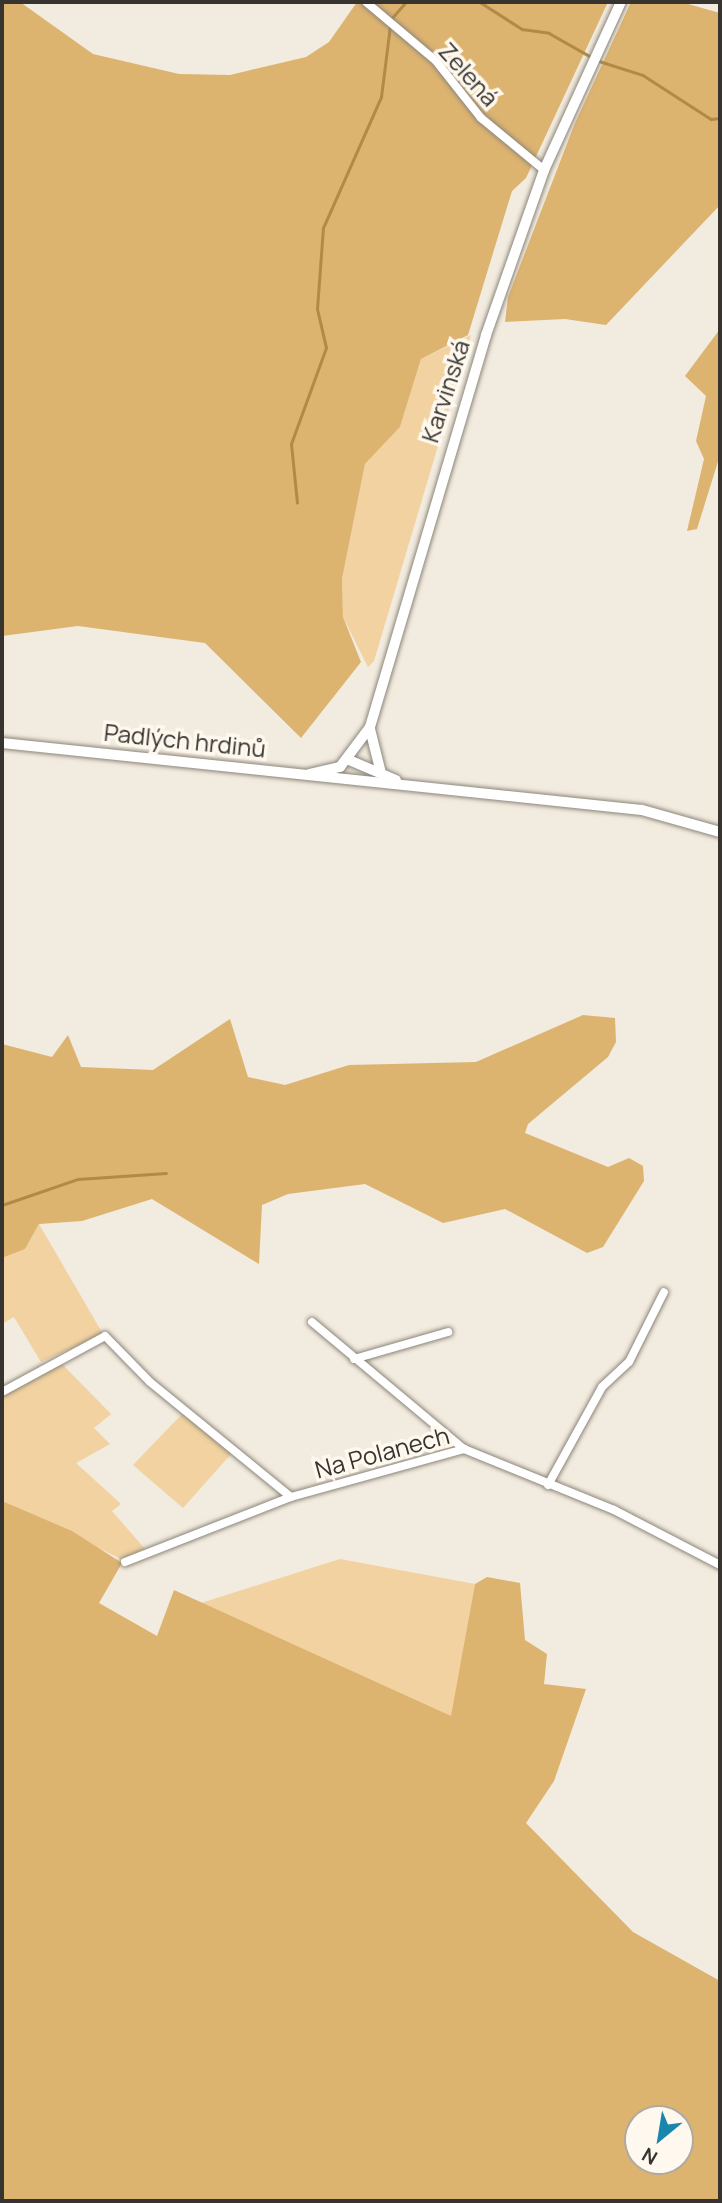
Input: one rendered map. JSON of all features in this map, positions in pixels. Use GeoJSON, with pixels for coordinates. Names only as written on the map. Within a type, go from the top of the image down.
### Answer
{"type":"FeatureCollection","features":[{"type":"Feature","properties":{"kind":"main road","name":"Karvinská"},"geometry":{"type":"LineString","coordinates":[[349,760],[370,727],[456,425],[544,170],[621,2]]}},
{"type":"Feature","properties":{"kind":"main road"},"geometry":{"type":"LineString","coordinates":[[370,727],[381,773]]}},
{"type":"Feature","properties":{"kind":"main road","name":"Padlých hrdinů"},"geometry":{"type":"LineString","coordinates":[[2,743],[642,810],[720,832]]}},
{"type":"Feature","properties":{"kind":"main road"},"geometry":{"type":"LineString","coordinates":[[309,774],[330,773],[349,760],[364,781]]}},
{"type":"Feature","properties":{"kind":"main road","name":"Padlých hrdinů"},"geometry":{"type":"LineString","coordinates":[[349,760],[405,784]]}},
{"type":"Feature","properties":{"kind":"street","name":"Zelená"},"geometry":{"type":"LineString","coordinates":[[366,2],[436,61],[481,118],[544,170]]}},
{"type":"Feature","properties":{"kind":"street"},"geometry":{"type":"LineString","coordinates":[[548,1485],[602,1387],[629,1362],[664,1292]]}},
{"type":"Feature","properties":{"kind":"street"},"geometry":{"type":"LineString","coordinates":[[312,1322],[464,1449]]}},
{"type":"Feature","properties":{"kind":"street"},"geometry":{"type":"LineString","coordinates":[[354,1359],[448,1332]]}},
{"type":"Feature","properties":{"kind":"street"},"geometry":{"type":"LineString","coordinates":[[2,1392],[104,1336],[150,1382],[291,1497]]}},
{"type":"Feature","properties":{"kind":"street","name":"Na Polanech"},"geometry":{"type":"LineString","coordinates":[[125,1562],[291,1497],[464,1449],[614,1510],[720,1564]]}},
{"type":"Feature","properties":{"kind":"shaded area"},"geometry":{"type":"Polygon","coordinates":[[[2,2],[20,2],[93,54],[179,74],[230,75],[306,57],[329,42],[357,2],[608,2],[526,178],[512,191],[468,335],[421,359],[400,427],[365,464],[342,579],[343,617],[361,662],[301,738],[205,643],[78,626],[2,636],[2,2]]]}},
{"type":"Feature","properties":{"kind":"shaded area"},"geometry":{"type":"Polygon","coordinates":[[[631,2],[681,2],[720,13],[720,205],[606,325],[565,319],[505,322],[508,297],[575,123],[631,2]]]}},
{"type":"Feature","properties":{"kind":"shaded area"},"geometry":{"type":"Polygon","coordinates":[[[720,329],[720,455],[697,529],[687,531],[704,459],[696,441],[706,396],[685,376],[720,329]]]}},
{"type":"Feature","properties":{"kind":"shaded area"},"geometry":{"type":"Polygon","coordinates":[[[471,335],[374,661],[368,667],[343,617],[342,579],[365,464],[400,427],[421,359],[471,335]]]}},
{"type":"Feature","properties":{"kind":"shaded area"},"geometry":{"type":"Polygon","coordinates":[[[583,1015],[615,1018],[616,1042],[608,1057],[528,1124],[525,1133],[608,1167],[629,1158],[643,1166],[644,1181],[603,1247],[587,1253],[505,1209],[443,1223],[365,1184],[288,1194],[262,1205],[259,1264],[152,1199],[82,1221],[39,1224],[25,1249],[2,1258],[2,1044],[52,1057],[68,1035],[81,1067],[153,1070],[230,1019],[248,1077],[285,1085],[349,1065],[476,1062],[583,1015]]]}},
{"type":"Feature","properties":{"kind":"shaded area"},"geometry":{"type":"Polygon","coordinates":[[[39,1224],[103,1334],[41,1362],[14,1317],[2,1324],[2,1258],[25,1249],[39,1224]]]}},
{"type":"Feature","properties":{"kind":"shaded area"},"geometry":{"type":"Polygon","coordinates":[[[59,1361],[111,1414],[94,1428],[110,1444],[76,1463],[121,1504],[112,1511],[145,1549],[121,1559],[2,1501],[2,1397],[59,1361]]]}},
{"type":"Feature","properties":{"kind":"shaded area"},"geometry":{"type":"Polygon","coordinates":[[[183,1413],[232,1453],[183,1508],[133,1465],[183,1413]]]}},
{"type":"Feature","properties":{"kind":"shaded area"},"geometry":{"type":"Polygon","coordinates":[[[2,1501],[72,1531],[122,1563],[99,1603],[157,1636],[174,1590],[451,1716],[475,1584],[487,1577],[520,1583],[525,1640],[547,1654],[544,1684],[586,1689],[554,1781],[526,1823],[633,1932],[720,1981],[720,2201],[2,2201],[2,1501]]]}},
{"type":"Feature","properties":{"kind":"shaded area"},"geometry":{"type":"Polygon","coordinates":[[[340,1559],[475,1584],[452,1717],[198,1604],[340,1559]]]}},
{"type":"Feature","properties":{"kind":"waterway"},"geometry":{"type":"LineString","coordinates":[[391,19],[406,2]]}},
{"type":"Feature","properties":{"kind":"waterway"},"geometry":{"type":"LineString","coordinates":[[480,2],[522,29],[549,33],[593,58]]}},
{"type":"Feature","properties":{"kind":"waterway"},"geometry":{"type":"LineString","coordinates":[[297,503],[291,444],[326,348],[317,309],[323,228],[381,97],[390,26]]}},
{"type":"Feature","properties":{"kind":"waterway"},"geometry":{"type":"LineString","coordinates":[[599,61],[643,75],[711,119],[720,118]]}},
{"type":"Feature","properties":{"kind":"waterway"},"geometry":{"type":"LineString","coordinates":[[2,1205],[78,1179],[166,1173]]}}]}
